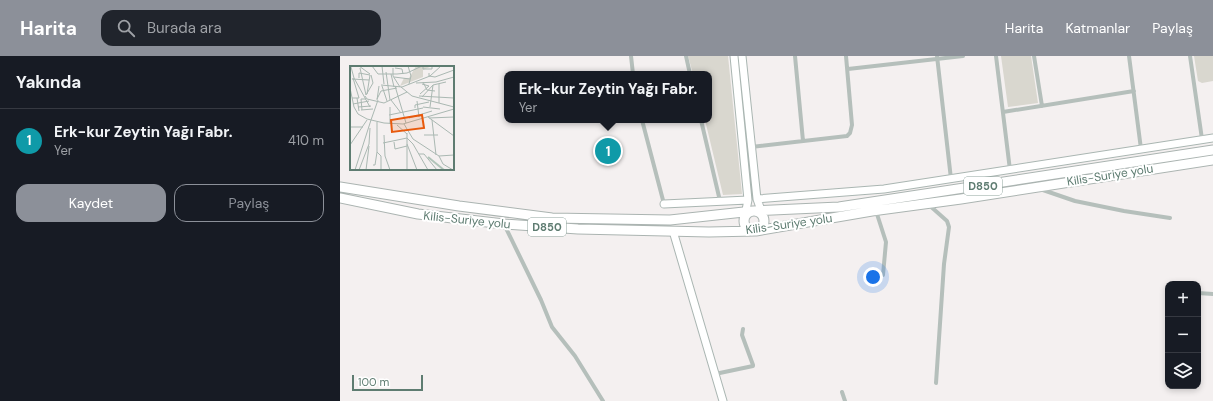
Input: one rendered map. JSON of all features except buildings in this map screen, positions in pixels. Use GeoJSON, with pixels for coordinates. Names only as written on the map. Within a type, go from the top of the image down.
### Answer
{"type":"FeatureCollection","features":[{"type":"Feature","properties":{"kind":"highway","name":"D850"},"geometry":{"type":"LineString","coordinates":[[340,188],[552,218],[670,220],[839,207],[1213,150]]}},
{"type":"Feature","properties":{"kind":"highway","name":"Kilis-Suriye yolu"},"geometry":{"type":"LineString","coordinates":[[340,198],[418,214],[504,224],[578,229],[756,231],[876,211],[1213,160]]}},
{"type":"Feature","properties":{"kind":"highway"},"geometry":{"type":"LineString","coordinates":[[754,213],[764,220],[763,226],[756,231],[750,230],[745,226],[744,219],[754,213]]}},
{"type":"Feature","properties":{"kind":"street"},"geometry":{"type":"LineString","coordinates":[[631,56],[633,71]]}},
{"type":"Feature","properties":{"kind":"street"},"geometry":{"type":"LineString","coordinates":[[686,56],[689,71]]}},
{"type":"Feature","properties":{"kind":"street"},"geometry":{"type":"LineString","coordinates":[[734,56],[748,200],[754,213]]}},
{"type":"Feature","properties":{"kind":"street"},"geometry":{"type":"LineString","coordinates":[[742,56],[756,199],[754,213]]}},
{"type":"Feature","properties":{"kind":"street"},"geometry":{"type":"LineString","coordinates":[[795,56],[804,141]]}},
{"type":"Feature","properties":{"kind":"street"},"geometry":{"type":"LineString","coordinates":[[751,147],[847,136],[850,133],[852,125],[846,56]]}},
{"type":"Feature","properties":{"kind":"street"},"geometry":{"type":"LineString","coordinates":[[848,69],[963,56]]}},
{"type":"Feature","properties":{"kind":"street"},"geometry":{"type":"LineString","coordinates":[[996,56],[1010,170]]}},
{"type":"Feature","properties":{"kind":"street"},"geometry":{"type":"LineString","coordinates":[[1034,56],[1042,106]]}},
{"type":"Feature","properties":{"kind":"street"},"geometry":{"type":"LineString","coordinates":[[1129,56],[1141,149]]}},
{"type":"Feature","properties":{"kind":"street"},"geometry":{"type":"LineString","coordinates":[[1190,56],[1202,139]]}},
{"type":"Feature","properties":{"kind":"street"},"geometry":{"type":"LineString","coordinates":[[937,58],[951,178]]}},
{"type":"Feature","properties":{"kind":"street"},"geometry":{"type":"LineString","coordinates":[[1003,112],[1134,91]]}},
{"type":"Feature","properties":{"kind":"street"},"geometry":{"type":"LineString","coordinates":[[643,123],[664,204],[748,200]]}},
{"type":"Feature","properties":{"kind":"street"},"geometry":{"type":"LineString","coordinates":[[702,123],[720,201]]}},
{"type":"Feature","properties":{"kind":"street"},"geometry":{"type":"LineString","coordinates":[[756,199],[884,189],[1213,138]]}},
{"type":"Feature","properties":{"kind":"street"},"geometry":{"type":"LineString","coordinates":[[1034,187],[1075,201],[1124,211],[1170,218]]}},
{"type":"Feature","properties":{"kind":"street"},"geometry":{"type":"LineString","coordinates":[[928,204],[941,214],[947,221],[949,227],[944,264],[936,383]]}},
{"type":"Feature","properties":{"kind":"street"},"geometry":{"type":"LineString","coordinates":[[876,211],[886,242],[883,276]]}},
{"type":"Feature","properties":{"kind":"street"},"geometry":{"type":"LineString","coordinates":[[504,224],[541,300],[552,327],[575,356],[603,401]]}},
{"type":"Feature","properties":{"kind":"street"},"geometry":{"type":"LineString","coordinates":[[673,231],[723,401]]}},
{"type":"Feature","properties":{"kind":"street"},"geometry":{"type":"LineString","coordinates":[[1201,292],[1213,294]]}},
{"type":"Feature","properties":{"kind":"street"},"geometry":{"type":"LineString","coordinates":[[715,374],[753,366],[742,335],[743,329]]}},
{"type":"Feature","properties":{"kind":"street"},"geometry":{"type":"LineString","coordinates":[[842,392],[845,401]]}},
{"type":"Feature","properties":{"kind":"shaded area"},"geometry":{"type":"Polygon","coordinates":[[[688,56],[728,56],[742,194],[723,195],[706,123],[712,123],[712,71],[692,71],[688,56]]]}},
{"type":"Feature","properties":{"kind":"shaded area"},"geometry":{"type":"Polygon","coordinates":[[[1001,56],[1031,56],[1038,103],[1008,107],[1001,56]]]}},
{"type":"Feature","properties":{"kind":"shaded area"},"geometry":{"type":"Polygon","coordinates":[[[1194,56],[1213,56],[1213,81],[1202,83],[1198,81],[1194,56]]]}},
{"type":"Feature","properties":{"kind":"place","name":"Erk-kur Zeytin Yağı Fabr."},"geometry":{"type":"Point","coordinates":[608,151]}}]}
